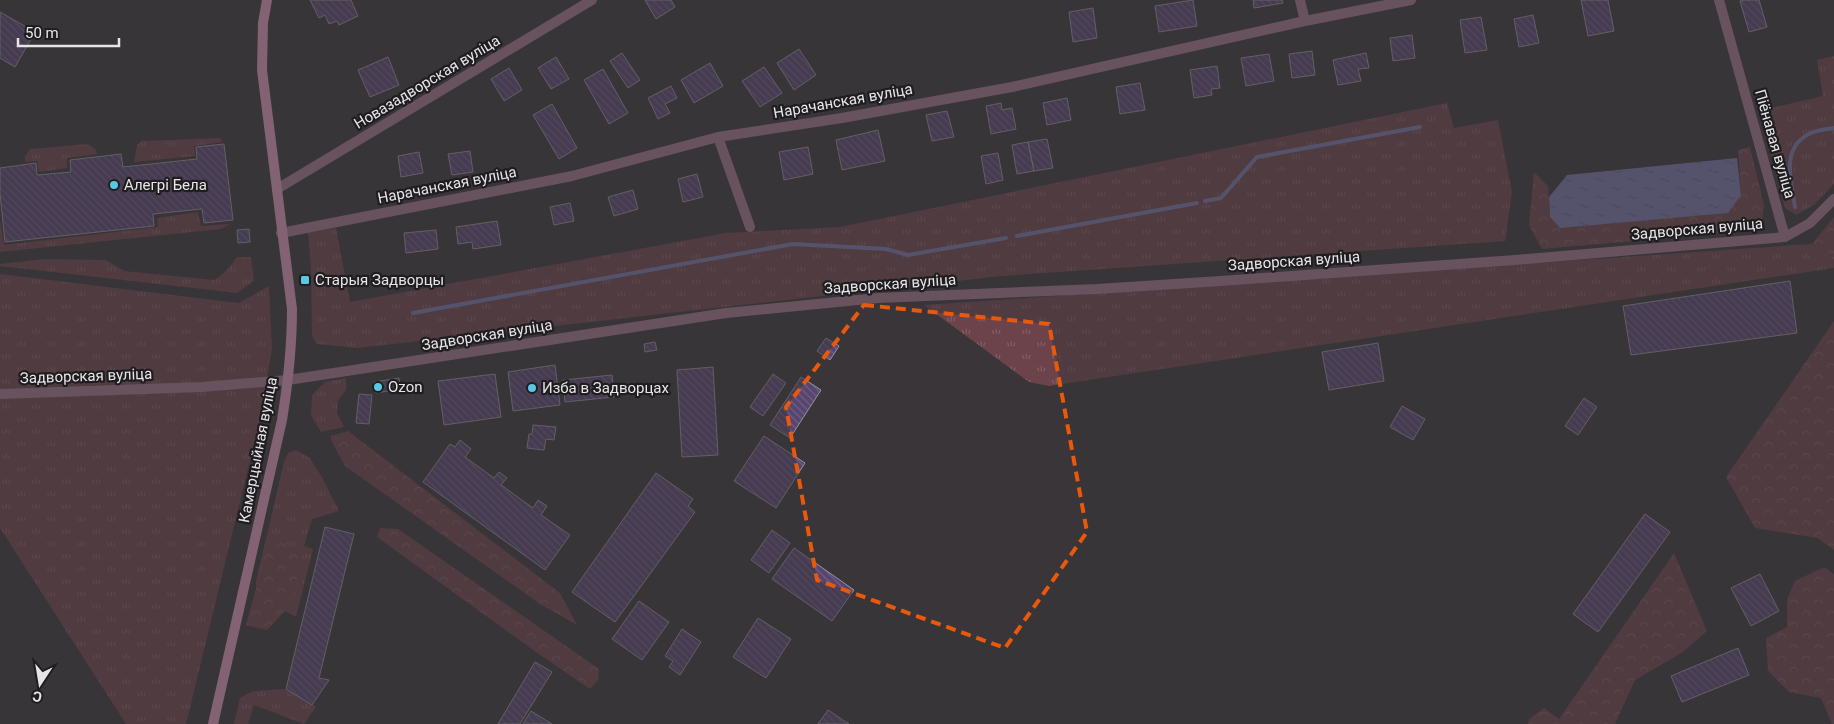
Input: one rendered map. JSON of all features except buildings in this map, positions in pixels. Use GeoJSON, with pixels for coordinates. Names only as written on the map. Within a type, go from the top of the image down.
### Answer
{"type":"FeatureCollection","features":[{"type":"Feature","properties":{"kind":"main road","name":"Камерцыйная вуліца"},"geometry":{"type":"LineString","coordinates":[[213,724],[282,420],[288,380],[292,309],[262,70],[262,32],[267,0]]}},
{"type":"Feature","properties":{"kind":"street","name":"Новазадворская вуліца"},"geometry":{"type":"LineString","coordinates":[[277,189],[592,0]]}},
{"type":"Feature","properties":{"kind":"street"},"geometry":{"type":"LineString","coordinates":[[1300,0],[1305,21]]}},
{"type":"Feature","properties":{"kind":"street","name":"Нарачанская вуліца"},"geometry":{"type":"LineString","coordinates":[[281,233],[572,176],[718,137],[842,118],[1012,87],[1305,21],[1411,0]]}},
{"type":"Feature","properties":{"kind":"street","name":"Піёнавая вуліца"},"geometry":{"type":"LineString","coordinates":[[1719,0],[1785,237]]}},
{"type":"Feature","properties":{"kind":"street"},"geometry":{"type":"LineString","coordinates":[[718,137],[750,226]]}},
{"type":"Feature","properties":{"kind":"street"},"geometry":{"type":"LineString","coordinates":[[1785,237],[1810,223],[1834,199]]}},
{"type":"Feature","properties":{"kind":"street","name":"Задворская вуліца"},"geometry":{"type":"LineString","coordinates":[[0,394],[202,387],[288,380],[726,313],[878,298],[1097,289],[1221,281],[1514,260],[1785,237]]}},
{"type":"Feature","properties":{"kind":"highlighted area"},"geometry":{"type":"Polygon","coordinates":[[[864,305],[1049,324],[1087,532],[1005,648],[817,580],[786,407],[864,305]]]}},
{"type":"Feature","properties":{"kind":"green space"},"geometry":{"type":"Polygon","coordinates":[[[1834,56],[1834,184],[1815,204],[1796,215],[1785,208],[1759,111],[1823,96],[1817,60],[1834,56]]]}},
{"type":"Feature","properties":{"kind":"green space"},"geometry":{"type":"Polygon","coordinates":[[[1447,103],[1454,128],[1498,120],[1512,192],[1505,241],[1002,276],[357,348],[317,344],[312,336],[311,268],[308,233],[336,228],[350,302],[726,233],[840,227],[1447,103]]]}},
{"type":"Feature","properties":{"kind":"green space"},"geometry":{"type":"Polygon","coordinates":[[[221,138],[222,142],[194,146],[195,156],[134,162],[137,145],[142,141],[221,138]]]}},
{"type":"Feature","properties":{"kind":"green space"},"geometry":{"type":"Polygon","coordinates":[[[88,144],[95,149],[97,154],[67,158],[67,168],[39,172],[37,161],[25,162],[25,156],[30,149],[88,144]]]}},
{"type":"Feature","properties":{"kind":"green space"},"geometry":{"type":"Polygon","coordinates":[[[1750,147],[1764,205],[1761,230],[1542,249],[1529,225],[1534,172],[1548,186],[1550,217],[1741,195],[1738,150],[1750,147]]]}},
{"type":"Feature","properties":{"kind":"green space"},"geometry":{"type":"Polygon","coordinates":[[[198,212],[201,226],[230,224],[221,229],[0,252],[0,219],[4,245],[158,227],[157,218],[198,212]]]}},
{"type":"Feature","properties":{"kind":"green space"},"geometry":{"type":"Polygon","coordinates":[[[1834,217],[1834,257],[1812,244],[1834,217]]]}},
{"type":"Feature","properties":{"kind":"green space"},"geometry":{"type":"Polygon","coordinates":[[[1812,244],[1834,257],[1834,268],[1049,386],[1029,382],[924,305],[1812,244]]]}},
{"type":"Feature","properties":{"kind":"green space"},"geometry":{"type":"Polygon","coordinates":[[[237,257],[251,257],[254,281],[237,293],[0,266],[0,264],[45,259],[106,260],[124,271],[215,280],[227,270],[237,257]]]}},
{"type":"Feature","properties":{"kind":"green space"},"geometry":{"type":"Polygon","coordinates":[[[0,274],[239,303],[269,286],[272,349],[261,415],[186,724],[126,724],[0,528],[0,274]]]}},
{"type":"Feature","properties":{"kind":"green space"},"geometry":{"type":"Polygon","coordinates":[[[1834,321],[1834,550],[1818,538],[1755,528],[1726,477],[1834,321]]]}},
{"type":"Feature","properties":{"kind":"green space"},"geometry":{"type":"Polygon","coordinates":[[[346,378],[346,390],[338,400],[337,413],[344,427],[321,432],[311,416],[312,395],[325,382],[346,378]]]}},
{"type":"Feature","properties":{"kind":"green space"},"geometry":{"type":"Polygon","coordinates":[[[348,431],[560,593],[577,625],[540,604],[345,466],[331,440],[331,436],[348,431]]]}},
{"type":"Feature","properties":{"kind":"green space"},"geometry":{"type":"Polygon","coordinates":[[[296,450],[310,458],[339,511],[312,519],[304,546],[313,549],[296,617],[256,590],[256,581],[284,462],[288,453],[296,450]]]}},
{"type":"Feature","properties":{"kind":"green space"},"geometry":{"type":"Polygon","coordinates":[[[380,528],[398,529],[599,669],[598,680],[590,689],[536,652],[377,537],[380,528]]]}},
{"type":"Feature","properties":{"kind":"green space"},"geometry":{"type":"Polygon","coordinates":[[[277,537],[298,555],[296,591],[285,611],[267,630],[246,625],[268,545],[277,537]]]}},
{"type":"Feature","properties":{"kind":"green space"},"geometry":{"type":"Polygon","coordinates":[[[1674,553],[1707,631],[1683,652],[1635,680],[1615,724],[1528,724],[1529,719],[1544,708],[1559,719],[1674,553]]]}},
{"type":"Feature","properties":{"kind":"green space"},"geometry":{"type":"Polygon","coordinates":[[[1824,567],[1834,574],[1834,724],[1832,724],[1821,698],[1789,692],[1768,671],[1766,638],[1787,627],[1787,599],[1795,581],[1824,567]]]}},
{"type":"Feature","properties":{"kind":"green space"},"geometry":{"type":"Polygon","coordinates":[[[286,689],[316,707],[304,724],[254,705],[248,724],[234,724],[240,698],[253,691],[286,689]]]}},
{"type":"Feature","properties":{"kind":"water"},"geometry":{"type":"Polygon","coordinates":[[[1737,158],[1741,195],[1728,213],[1560,228],[1550,217],[1549,197],[1567,175],[1737,158]]]}},
{"type":"Feature","properties":{"kind":"waterway"},"geometry":{"type":"LineString","coordinates":[[1205,201],[1221,198],[1257,157],[1420,127]]}},
{"type":"Feature","properties":{"kind":"waterway"},"geometry":{"type":"LineString","coordinates":[[1795,207],[1790,176],[1791,156],[1795,147],[1801,139],[1811,133],[1834,128]]}},
{"type":"Feature","properties":{"kind":"waterway"},"geometry":{"type":"LineString","coordinates":[[1017,236],[1197,203]]}},
{"type":"Feature","properties":{"kind":"waterway"},"geometry":{"type":"LineString","coordinates":[[413,313],[793,244],[886,249],[908,255],[1006,238]]}},
{"type":"Feature","properties":{"kind":"place","name":"Алегрі Бела"},"geometry":{"type":"Point","coordinates":[114,185]}},
{"type":"Feature","properties":{"kind":"place","name":"Старыя Задворцы"},"geometry":{"type":"Point","coordinates":[305,280]}},
{"type":"Feature","properties":{"kind":"place","name":"Ozon"},"geometry":{"type":"Point","coordinates":[378,387]}},
{"type":"Feature","properties":{"kind":"place","name":"Изба в Задворцах"},"geometry":{"type":"Point","coordinates":[532,388]}}]}
